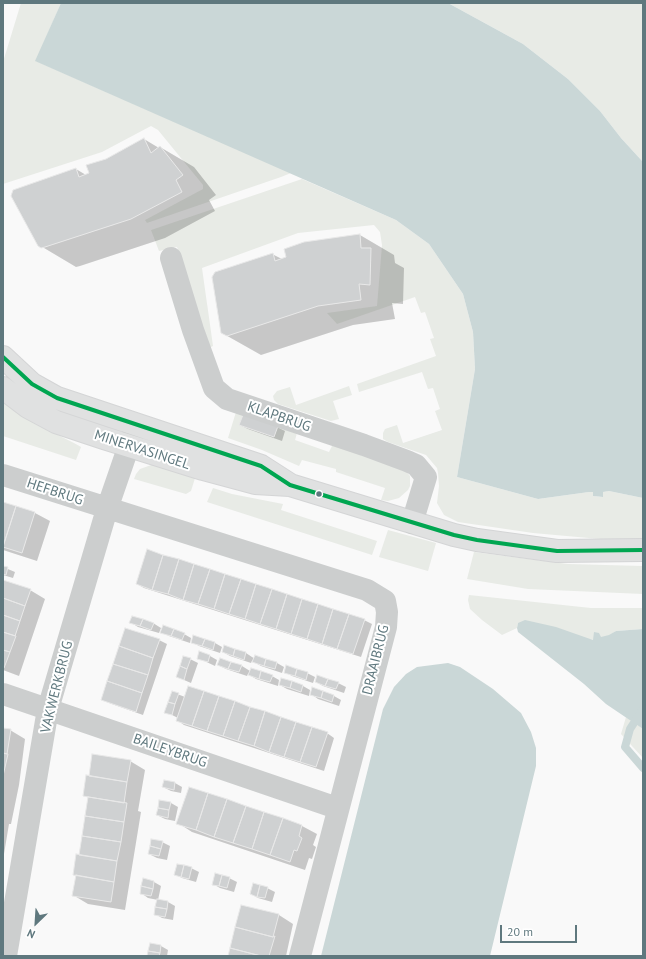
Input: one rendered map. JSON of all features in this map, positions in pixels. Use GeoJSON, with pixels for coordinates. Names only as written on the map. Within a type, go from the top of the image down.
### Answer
{"type":"FeatureCollection","features":[{"type":"Feature","properties":{"kind":"street","name":"KLAPBRUG"},"geometry":{"type":"LineString","coordinates":[[171,258],[193,330],[214,388],[227,399],[364,445],[416,465],[426,477],[412,522]]}},
{"type":"Feature","properties":{"kind":"street","name":"MINERVASINGEL"},"geometry":{"type":"LineString","coordinates":[[3,357],[32,384],[57,398],[261,466],[290,485]]}},
{"type":"Feature","properties":{"kind":"street","name":"MINERVASINGEL"},"geometry":{"type":"LineString","coordinates":[[3,388],[28,407],[56,422],[210,471],[255,483],[290,485],[454,535],[470,539],[557,551],[643,550]]}},
{"type":"Feature","properties":{"kind":"street","name":"VAKWERKBRUG"},"geometry":{"type":"LineString","coordinates":[[6,956],[48,709],[107,508],[130,446],[136,425]]}},
{"type":"Feature","properties":{"kind":"street","name":"HEFBRUG"},"geometry":{"type":"LineString","coordinates":[[3,475],[107,508]]}},
{"type":"Feature","properties":{"kind":"street","name":"DRAAIBRUG"},"geometry":{"type":"LineString","coordinates":[[107,508],[367,590],[385,601],[387,612],[386,627],[300,956]]}},
{"type":"Feature","properties":{"kind":"street","name":"BAILEYBRUG"},"geometry":{"type":"LineString","coordinates":[[3,694],[338,808]]}},
{"type":"Feature","properties":{"kind":"shaded area"},"geometry":{"type":"Polygon","coordinates":[[[21,3],[61,3],[36,61],[291,173],[147,223],[145,220],[203,189],[203,185],[158,130],[151,126],[102,152],[3,184],[3,62],[21,3]]]}},
{"type":"Feature","properties":{"kind":"shaded area"},"geometry":{"type":"Polygon","coordinates":[[[61,3],[448,3],[523,44],[568,79],[600,111],[621,138],[643,162],[643,498],[609,491],[603,492],[603,497],[593,496],[593,492],[589,492],[538,499],[457,477],[475,369],[473,332],[463,294],[429,244],[396,220],[35,61],[61,3]]]}},
{"type":"Feature","properties":{"kind":"shaded area"},"geometry":{"type":"Polygon","coordinates":[[[448,3],[643,3],[643,162],[621,138],[600,111],[568,79],[523,44],[448,3]]]}},
{"type":"Feature","properties":{"kind":"shaded area"},"geometry":{"type":"Polygon","coordinates":[[[302,179],[396,220],[429,244],[463,294],[473,332],[475,369],[457,477],[538,499],[589,492],[593,492],[593,496],[602,497],[603,492],[609,491],[643,498],[643,539],[600,539],[533,533],[458,522],[444,515],[437,503],[439,486],[437,468],[426,455],[383,439],[385,429],[397,425],[403,443],[442,430],[435,411],[440,409],[433,388],[428,389],[422,372],[359,392],[357,384],[436,356],[430,339],[434,338],[425,312],[421,313],[415,297],[337,324],[327,313],[377,306],[382,245],[380,232],[374,225],[298,233],[202,268],[213,346],[209,348],[177,247],[159,251],[151,230],[302,179]]]}},
{"type":"Feature","properties":{"kind":"shaded area"},"geometry":{"type":"Polygon","coordinates":[[[349,386],[352,395],[333,401],[339,419],[331,421],[278,404],[274,400],[273,396],[277,391],[290,387],[296,405],[349,386]]]}},
{"type":"Feature","properties":{"kind":"shaded area"},"geometry":{"type":"Polygon","coordinates":[[[3,398],[16,409],[81,447],[76,460],[3,436],[3,398]]]}},
{"type":"Feature","properties":{"kind":"shaded area"},"geometry":{"type":"Polygon","coordinates":[[[236,412],[297,433],[295,440],[329,452],[333,444],[406,471],[410,476],[410,486],[408,490],[399,498],[388,501],[381,500],[385,488],[336,472],[336,469],[302,460],[299,466],[262,450],[228,438],[236,412]]]}},
{"type":"Feature","properties":{"kind":"shaded area"},"geometry":{"type":"Polygon","coordinates":[[[154,464],[196,475],[191,491],[186,494],[134,479],[140,469],[154,464]]]}},
{"type":"Feature","properties":{"kind":"shaded area"},"geometry":{"type":"Polygon","coordinates":[[[213,488],[232,494],[283,504],[281,510],[377,541],[372,555],[207,502],[213,488]]]}},
{"type":"Feature","properties":{"kind":"shaded area"},"geometry":{"type":"Polygon","coordinates":[[[388,530],[436,543],[428,571],[379,557],[388,530]]]}},
{"type":"Feature","properties":{"kind":"shaded area"},"geometry":{"type":"Polygon","coordinates":[[[474,552],[568,564],[643,566],[643,594],[528,589],[467,579],[474,552]]]}},
{"type":"Feature","properties":{"kind":"shaded area"},"geometry":{"type":"Polygon","coordinates":[[[469,595],[591,608],[643,608],[643,629],[616,631],[609,636],[593,640],[518,623],[517,628],[502,635],[470,609],[468,600],[469,595]]]}},
{"type":"Feature","properties":{"kind":"shaded area"},"geometry":{"type":"Polygon","coordinates":[[[525,620],[556,627],[593,640],[594,632],[599,633],[601,637],[616,631],[643,629],[643,729],[606,704],[584,684],[518,632],[518,623],[525,620]]]}},
{"type":"Feature","properties":{"kind":"shaded area"},"geometry":{"type":"Polygon","coordinates":[[[448,663],[460,667],[493,689],[521,713],[531,732],[536,748],[536,766],[490,956],[321,956],[383,709],[394,687],[406,674],[417,667],[448,663]]]}},
{"type":"Feature","properties":{"kind":"shaded area"},"geometry":{"type":"Polygon","coordinates":[[[626,717],[643,729],[643,758],[621,734],[626,717]]]}},
{"type":"Feature","properties":{"kind":"building"},"geometry":{"type":"Polygon","coordinates":[[[144,138],[151,153],[160,146],[183,175],[176,180],[182,192],[131,219],[45,247],[41,248],[38,246],[11,196],[13,190],[76,168],[79,177],[89,173],[86,165],[106,159],[144,138]]]}},
{"type":"Feature","properties":{"kind":"building"},"geometry":{"type":"Polygon","coordinates":[[[360,234],[361,248],[371,248],[370,285],[359,284],[361,300],[318,306],[227,336],[221,333],[212,277],[215,272],[273,253],[275,261],[286,257],[284,249],[304,242],[360,234]]]}},
{"type":"Feature","properties":{"kind":"building"},"geometry":{"type":"Polygon","coordinates":[[[243,415],[278,426],[274,437],[239,425],[243,415]]]}},
{"type":"Feature","properties":{"kind":"building"},"geometry":{"type":"Polygon","coordinates":[[[3,502],[16,506],[3,546],[3,502]]]}},
{"type":"Feature","properties":{"kind":"building"},"geometry":{"type":"Polygon","coordinates":[[[16,506],[35,512],[22,553],[3,547],[16,506]]]}},
{"type":"Feature","properties":{"kind":"building"},"geometry":{"type":"Polygon","coordinates":[[[147,549],[163,555],[152,590],[136,584],[147,549]]]}},
{"type":"Feature","properties":{"kind":"building"},"geometry":{"type":"Polygon","coordinates":[[[163,555],[179,559],[168,594],[152,590],[163,555]]]}},
{"type":"Feature","properties":{"kind":"building"},"geometry":{"type":"Polygon","coordinates":[[[179,559],[194,564],[183,600],[168,594],[179,559]]]}},
{"type":"Feature","properties":{"kind":"building"},"geometry":{"type":"Polygon","coordinates":[[[194,564],[210,569],[198,604],[183,600],[194,564]]]}},
{"type":"Feature","properties":{"kind":"building"},"geometry":{"type":"Polygon","coordinates":[[[3,566],[8,567],[6,575],[3,574],[3,566]]]}},
{"type":"Feature","properties":{"kind":"building"},"geometry":{"type":"Polygon","coordinates":[[[210,569],[225,574],[214,609],[198,604],[210,569]]]}},
{"type":"Feature","properties":{"kind":"building"},"geometry":{"type":"Polygon","coordinates":[[[225,574],[241,579],[229,614],[214,609],[225,574]]]}},
{"type":"Feature","properties":{"kind":"building"},"geometry":{"type":"Polygon","coordinates":[[[241,579],[256,584],[245,619],[229,614],[241,579]]]}},
{"type":"Feature","properties":{"kind":"building"},"geometry":{"type":"Polygon","coordinates":[[[3,580],[31,589],[25,606],[3,598],[3,580]]]}},
{"type":"Feature","properties":{"kind":"building"},"geometry":{"type":"Polygon","coordinates":[[[256,584],[272,589],[260,624],[245,619],[256,584]]]}},
{"type":"Feature","properties":{"kind":"building"},"geometry":{"type":"Polygon","coordinates":[[[272,589],[287,594],[276,629],[260,624],[272,589]]]}},
{"type":"Feature","properties":{"kind":"building"},"geometry":{"type":"Polygon","coordinates":[[[287,594],[302,599],[291,634],[276,629],[287,594]]]}},
{"type":"Feature","properties":{"kind":"building"},"geometry":{"type":"Polygon","coordinates":[[[3,598],[25,606],[20,621],[3,615],[3,598]]]}},
{"type":"Feature","properties":{"kind":"building"},"geometry":{"type":"Polygon","coordinates":[[[302,599],[318,604],[307,639],[291,634],[302,599]]]}},
{"type":"Feature","properties":{"kind":"building"},"geometry":{"type":"Polygon","coordinates":[[[318,604],[333,609],[322,644],[307,639],[318,604]]]}},
{"type":"Feature","properties":{"kind":"building"},"geometry":{"type":"Polygon","coordinates":[[[333,609],[349,614],[337,649],[322,644],[333,609]]]}},
{"type":"Feature","properties":{"kind":"building"},"geometry":{"type":"Polygon","coordinates":[[[349,614],[365,619],[353,654],[337,649],[349,614]]]}},
{"type":"Feature","properties":{"kind":"building"},"geometry":{"type":"Polygon","coordinates":[[[3,615],[20,621],[15,636],[3,632],[3,615]]]}},
{"type":"Feature","properties":{"kind":"building"},"geometry":{"type":"Polygon","coordinates":[[[132,616],[143,619],[140,626],[129,623],[132,616]]]}},
{"type":"Feature","properties":{"kind":"building"},"geometry":{"type":"Polygon","coordinates":[[[143,619],[154,623],[151,630],[140,626],[143,619]]]}},
{"type":"Feature","properties":{"kind":"building"},"geometry":{"type":"Polygon","coordinates":[[[163,625],[174,629],[171,636],[160,633],[163,625]]]}},
{"type":"Feature","properties":{"kind":"building"},"geometry":{"type":"Polygon","coordinates":[[[125,628],[160,639],[153,658],[119,646],[125,628]]]}},
{"type":"Feature","properties":{"kind":"building"},"geometry":{"type":"Polygon","coordinates":[[[174,629],[185,633],[182,640],[171,636],[174,629]]]}},
{"type":"Feature","properties":{"kind":"building"},"geometry":{"type":"Polygon","coordinates":[[[3,632],[16,636],[10,652],[3,650],[3,632]]]}},
{"type":"Feature","properties":{"kind":"building"},"geometry":{"type":"Polygon","coordinates":[[[193,635],[205,639],[202,646],[191,643],[193,635]]]}},
{"type":"Feature","properties":{"kind":"building"},"geometry":{"type":"Polygon","coordinates":[[[205,639],[215,642],[213,650],[202,646],[205,639]]]}},
{"type":"Feature","properties":{"kind":"building"},"geometry":{"type":"Polygon","coordinates":[[[224,645],[235,649],[233,656],[222,652],[224,645]]]}},
{"type":"Feature","properties":{"kind":"building"},"geometry":{"type":"Polygon","coordinates":[[[119,646],[153,658],[148,675],[113,664],[119,646]]]}},
{"type":"Feature","properties":{"kind":"building"},"geometry":{"type":"Polygon","coordinates":[[[235,649],[246,652],[244,660],[233,656],[235,649]]]}},
{"type":"Feature","properties":{"kind":"building"},"geometry":{"type":"Polygon","coordinates":[[[3,650],[10,652],[4,668],[3,667],[3,650]]]}},
{"type":"Feature","properties":{"kind":"building"},"geometry":{"type":"Polygon","coordinates":[[[199,651],[210,655],[208,662],[197,659],[199,651]]]}},
{"type":"Feature","properties":{"kind":"building"},"geometry":{"type":"Polygon","coordinates":[[[255,655],[266,659],[264,666],[252,662],[255,655]]]}},
{"type":"Feature","properties":{"kind":"building"},"geometry":{"type":"Polygon","coordinates":[[[183,656],[191,658],[187,669],[180,666],[183,656]]]}},
{"type":"Feature","properties":{"kind":"building"},"geometry":{"type":"Polygon","coordinates":[[[220,658],[231,662],[228,669],[217,665],[220,658]]]}},
{"type":"Feature","properties":{"kind":"building"},"geometry":{"type":"Polygon","coordinates":[[[266,659],[277,662],[275,669],[264,666],[266,659]]]}},
{"type":"Feature","properties":{"kind":"building"},"geometry":{"type":"Polygon","coordinates":[[[231,662],[242,665],[239,672],[228,669],[231,662]]]}},
{"type":"Feature","properties":{"kind":"building"},"geometry":{"type":"Polygon","coordinates":[[[113,664],[148,675],[142,693],[107,681],[113,664]]]}},
{"type":"Feature","properties":{"kind":"building"},"geometry":{"type":"Polygon","coordinates":[[[286,665],[297,669],[295,676],[284,673],[286,665]]]}},
{"type":"Feature","properties":{"kind":"building"},"geometry":{"type":"Polygon","coordinates":[[[180,666],[187,669],[184,680],[176,677],[180,666]]]}},
{"type":"Feature","properties":{"kind":"building"},"geometry":{"type":"Polygon","coordinates":[[[251,668],[261,671],[259,679],[248,675],[251,668]]]}},
{"type":"Feature","properties":{"kind":"building"},"geometry":{"type":"Polygon","coordinates":[[[297,669],[308,672],[306,680],[295,676],[297,669]]]}},
{"type":"Feature","properties":{"kind":"building"},"geometry":{"type":"Polygon","coordinates":[[[261,671],[273,675],[270,682],[259,679],[261,671]]]}},
{"type":"Feature","properties":{"kind":"building"},"geometry":{"type":"Polygon","coordinates":[[[317,675],[328,679],[325,686],[315,682],[317,675]]]}},
{"type":"Feature","properties":{"kind":"building"},"geometry":{"type":"Polygon","coordinates":[[[281,678],[292,681],[290,688],[279,685],[281,678]]]}},
{"type":"Feature","properties":{"kind":"building"},"geometry":{"type":"Polygon","coordinates":[[[328,679],[339,682],[336,689],[325,686],[328,679]]]}},
{"type":"Feature","properties":{"kind":"building"},"geometry":{"type":"Polygon","coordinates":[[[107,681],[142,693],[136,712],[101,700],[107,681]]]}},
{"type":"Feature","properties":{"kind":"building"},"geometry":{"type":"Polygon","coordinates":[[[292,681],[303,685],[301,692],[290,688],[292,681]]]}},
{"type":"Feature","properties":{"kind":"building"},"geometry":{"type":"Polygon","coordinates":[[[188,686],[204,691],[192,726],[176,721],[188,686]]]}},
{"type":"Feature","properties":{"kind":"building"},"geometry":{"type":"Polygon","coordinates":[[[312,687],[323,691],[321,698],[310,695],[312,687]]]}},
{"type":"Feature","properties":{"kind":"building"},"geometry":{"type":"Polygon","coordinates":[[[172,691],[179,693],[175,704],[168,702],[172,691]]]}},
{"type":"Feature","properties":{"kind":"building"},"geometry":{"type":"Polygon","coordinates":[[[204,691],[219,696],[207,731],[192,726],[204,691]]]}},
{"type":"Feature","properties":{"kind":"building"},"geometry":{"type":"Polygon","coordinates":[[[323,691],[334,695],[332,702],[321,698],[323,691]]]}},
{"type":"Feature","properties":{"kind":"building"},"geometry":{"type":"Polygon","coordinates":[[[219,696],[235,701],[223,736],[207,731],[219,696]]]}},
{"type":"Feature","properties":{"kind":"building"},"geometry":{"type":"Polygon","coordinates":[[[235,701],[250,707],[238,741],[223,736],[235,701]]]}},
{"type":"Feature","properties":{"kind":"building"},"geometry":{"type":"Polygon","coordinates":[[[168,702],[175,704],[172,715],[164,713],[168,702]]]}},
{"type":"Feature","properties":{"kind":"building"},"geometry":{"type":"Polygon","coordinates":[[[250,707],[265,711],[254,746],[238,741],[250,707]]]}},
{"type":"Feature","properties":{"kind":"building"},"geometry":{"type":"Polygon","coordinates":[[[265,711],[281,717],[269,752],[254,746],[265,711]]]}},
{"type":"Feature","properties":{"kind":"building"},"geometry":{"type":"Polygon","coordinates":[[[281,717],[296,722],[284,757],[269,752],[281,717]]]}},
{"type":"Feature","properties":{"kind":"building"},"geometry":{"type":"Polygon","coordinates":[[[296,722],[312,727],[300,762],[284,757],[296,722]]]}},
{"type":"Feature","properties":{"kind":"building"},"geometry":{"type":"Polygon","coordinates":[[[312,727],[328,732],[316,767],[300,762],[312,727]]]}},
{"type":"Feature","properties":{"kind":"building"},"geometry":{"type":"Polygon","coordinates":[[[3,728],[11,729],[7,754],[3,753],[3,728]]]}},
{"type":"Feature","properties":{"kind":"building"},"geometry":{"type":"Polygon","coordinates":[[[3,753],[8,754],[3,776],[3,753]]]}},
{"type":"Feature","properties":{"kind":"building"},"geometry":{"type":"Polygon","coordinates":[[[92,754],[131,760],[127,782],[89,776],[92,754]]]}},
{"type":"Feature","properties":{"kind":"building"},"geometry":{"type":"Polygon","coordinates":[[[86,775],[127,782],[124,803],[83,796],[86,775]]]}},
{"type":"Feature","properties":{"kind":"building"},"geometry":{"type":"Polygon","coordinates":[[[164,780],[175,782],[174,790],[162,787],[164,780]]]}},
{"type":"Feature","properties":{"kind":"building"},"geometry":{"type":"Polygon","coordinates":[[[189,787],[208,793],[196,830],[176,824],[189,787]]]}},
{"type":"Feature","properties":{"kind":"building"},"geometry":{"type":"Polygon","coordinates":[[[208,793],[227,799],[214,837],[196,830],[208,793]]]}},
{"type":"Feature","properties":{"kind":"building"},"geometry":{"type":"Polygon","coordinates":[[[88,797],[127,803],[124,822],[85,816],[88,797]]]}},
{"type":"Feature","properties":{"kind":"building"},"geometry":{"type":"Polygon","coordinates":[[[227,799],[246,806],[233,843],[214,837],[227,799]]]}},
{"type":"Feature","properties":{"kind":"building"},"geometry":{"type":"Polygon","coordinates":[[[159,800],[171,802],[169,810],[158,808],[159,800]]]}},
{"type":"Feature","properties":{"kind":"building"},"geometry":{"type":"Polygon","coordinates":[[[246,806],[264,812],[252,849],[233,843],[246,806]]]}},
{"type":"Feature","properties":{"kind":"building"},"geometry":{"type":"Polygon","coordinates":[[[158,808],[169,810],[168,818],[156,815],[158,808]]]}},
{"type":"Feature","properties":{"kind":"building"},"geometry":{"type":"Polygon","coordinates":[[[264,812],[283,818],[270,855],[252,849],[264,812]]]}},
{"type":"Feature","properties":{"kind":"building"},"geometry":{"type":"Polygon","coordinates":[[[85,816],[124,822],[121,842],[82,836],[85,816]]]}},
{"type":"Feature","properties":{"kind":"building"},"geometry":{"type":"Polygon","coordinates":[[[283,818],[302,825],[299,836],[302,838],[297,851],[294,850],[290,862],[270,855],[283,818]]]}},
{"type":"Feature","properties":{"kind":"building"},"geometry":{"type":"Polygon","coordinates":[[[82,836],[121,842],[117,861],[79,855],[82,836]]]}},
{"type":"Feature","properties":{"kind":"building"},"geometry":{"type":"Polygon","coordinates":[[[151,839],[163,841],[161,849],[150,846],[151,839]]]}},
{"type":"Feature","properties":{"kind":"building"},"geometry":{"type":"Polygon","coordinates":[[[150,846],[161,849],[159,856],[148,854],[150,846]]]}},
{"type":"Feature","properties":{"kind":"building"},"geometry":{"type":"Polygon","coordinates":[[[76,854],[117,861],[114,882],[73,875],[76,854]]]}},
{"type":"Feature","properties":{"kind":"building"},"geometry":{"type":"Polygon","coordinates":[[[177,864],[184,865],[181,877],[174,875],[177,864]]]}},
{"type":"Feature","properties":{"kind":"building"},"geometry":{"type":"Polygon","coordinates":[[[184,865],[192,867],[189,879],[181,877],[184,865]]]}},
{"type":"Feature","properties":{"kind":"building"},"geometry":{"type":"Polygon","coordinates":[[[215,873],[222,875],[219,886],[212,885],[215,873]]]}},
{"type":"Feature","properties":{"kind":"building"},"geometry":{"type":"Polygon","coordinates":[[[76,875],[114,882],[111,902],[72,896],[76,875]]]}},
{"type":"Feature","properties":{"kind":"building"},"geometry":{"type":"Polygon","coordinates":[[[222,875],[230,877],[227,888],[219,886],[222,875]]]}},
{"type":"Feature","properties":{"kind":"building"},"geometry":{"type":"Polygon","coordinates":[[[143,878],[154,881],[153,889],[141,886],[143,878]]]}},
{"type":"Feature","properties":{"kind":"building"},"geometry":{"type":"Polygon","coordinates":[[[253,883],[260,885],[257,897],[250,894],[253,883]]]}},
{"type":"Feature","properties":{"kind":"building"},"geometry":{"type":"Polygon","coordinates":[[[260,885],[268,887],[265,898],[257,897],[260,885]]]}},
{"type":"Feature","properties":{"kind":"building"},"geometry":{"type":"Polygon","coordinates":[[[141,886],[153,889],[151,896],[140,894],[141,886]]]}},
{"type":"Feature","properties":{"kind":"building"},"geometry":{"type":"Polygon","coordinates":[[[157,899],[168,901],[167,909],[155,907],[157,899]]]}},
{"type":"Feature","properties":{"kind":"building"},"geometry":{"type":"Polygon","coordinates":[[[241,905],[279,914],[273,937],[235,927],[241,905]]]}},
{"type":"Feature","properties":{"kind":"building"},"geometry":{"type":"Polygon","coordinates":[[[155,907],[167,909],[165,917],[154,915],[155,907]]]}},
{"type":"Feature","properties":{"kind":"building"},"geometry":{"type":"Polygon","coordinates":[[[235,927],[273,937],[275,936],[269,956],[261,956],[230,948],[235,927]]]}},
{"type":"Feature","properties":{"kind":"building"},"geometry":{"type":"Polygon","coordinates":[[[150,943],[161,945],[160,953],[148,951],[150,943]]]}},
{"type":"Feature","properties":{"kind":"building"},"geometry":{"type":"Polygon","coordinates":[[[230,948],[261,956],[228,956],[230,948]]]}},
{"type":"Feature","properties":{"kind":"building"},"geometry":{"type":"Polygon","coordinates":[[[148,951],[160,953],[159,956],[147,956],[148,951]]]}},
{"type":"Feature","properties":{"kind":"waterway"},"geometry":{"type":"LineString","coordinates":[[643,709],[630,729],[625,747],[643,768]]}},
{"type":"Feature","properties":{"kind":"transit line"},"geometry":{"type":"LineString","coordinates":[[3,357],[32,384],[57,398],[261,466],[290,485],[454,535],[477,540],[557,551],[643,550]]}}]}
